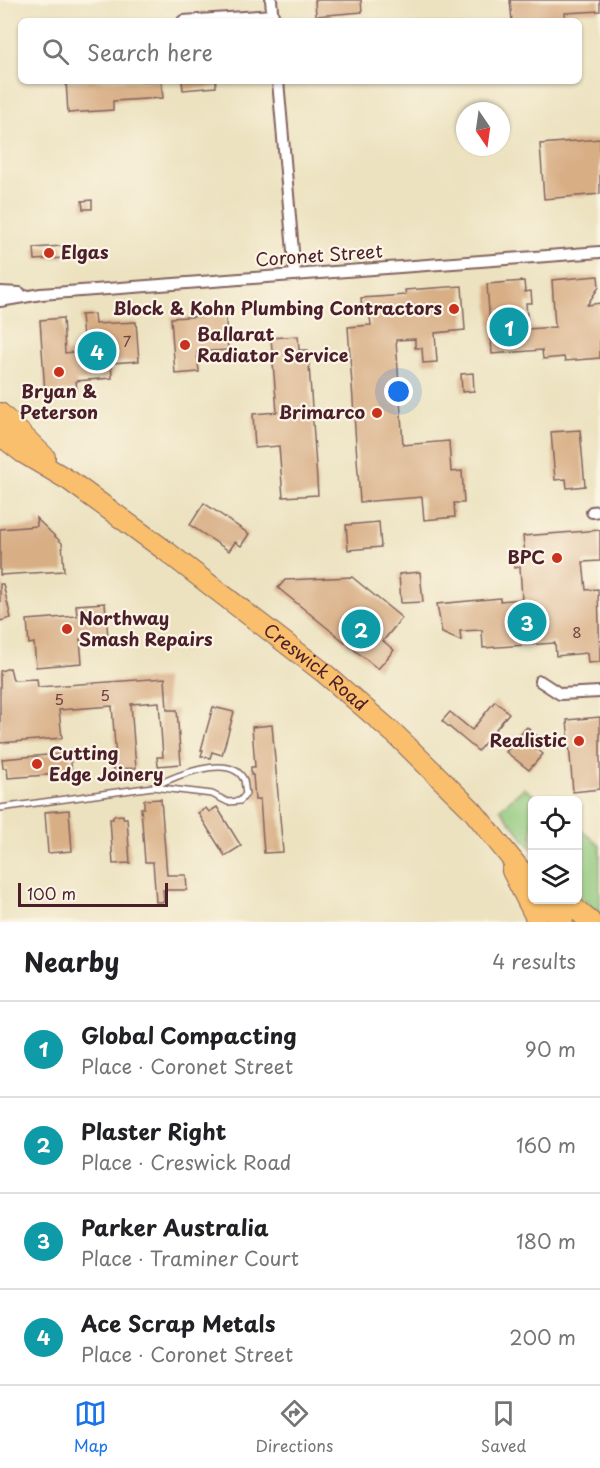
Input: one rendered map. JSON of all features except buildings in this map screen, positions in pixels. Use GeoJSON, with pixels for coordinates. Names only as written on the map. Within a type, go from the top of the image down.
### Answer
{"type":"FeatureCollection","features":[{"type":"Feature","properties":{"kind":"highway","name":"Creswick Road"},"geometry":{"type":"LineString","coordinates":[[0,413],[70,481]]}},
{"type":"Feature","properties":{"kind":"highway","name":"Creswick Road"},"geometry":{"type":"LineString","coordinates":[[0,435],[23,453],[70,481],[166,551],[323,672],[397,736],[472,810],[528,879]]}},
{"type":"Feature","properties":{"kind":"highway"},"geometry":{"type":"LineString","coordinates":[[496,840],[528,868]]}},
{"type":"Feature","properties":{"kind":"highway"},"geometry":{"type":"LineString","coordinates":[[496,840],[538,922]]}},
{"type":"Feature","properties":{"kind":"highway"},"geometry":{"type":"LineString","coordinates":[[548,904],[563,922]]}},
{"type":"Feature","properties":{"kind":"highway"},"geometry":{"type":"LineString","coordinates":[[571,904],[591,922]]}},
{"type":"Feature","properties":{"kind":"street"},"geometry":{"type":"LineString","coordinates":[[272,0],[273,18]]}},
{"type":"Feature","properties":{"kind":"street"},"geometry":{"type":"LineString","coordinates":[[278,84],[295,274]]}},
{"type":"Feature","properties":{"kind":"street","name":"Coronet Street"},"geometry":{"type":"LineString","coordinates":[[0,301],[41,294],[600,252]]}},
{"type":"Feature","properties":{"kind":"street","name":"Coronet Street"},"geometry":{"type":"LineString","coordinates":[[0,292],[41,294]]}},
{"type":"Feature","properties":{"kind":"street"},"geometry":{"type":"LineString","coordinates":[[540,681],[560,694],[600,692]]}},
{"type":"Feature","properties":{"kind":"lane"},"geometry":{"type":"LineString","coordinates":[[0,808],[153,787],[212,794],[228,802],[240,801],[246,794],[244,780],[237,771],[226,768],[211,767],[179,774],[153,787]]}},
{"type":"Feature","properties":{"kind":"green space"},"geometry":{"type":"Polygon","coordinates":[[[524,788],[535,796],[528,796],[528,844],[500,809],[524,788]]]}},
{"type":"Feature","properties":{"kind":"green space"},"geometry":{"type":"Polygon","coordinates":[[[582,831],[600,845],[600,914],[582,898],[582,831]]]}},
{"type":"Feature","properties":{"kind":"place","name":"Elgas"},"geometry":{"type":"Point","coordinates":[49,253]}},
{"type":"Feature","properties":{"kind":"place","name":"Block & Kohn Plumbing Contractors"},"geometry":{"type":"Point","coordinates":[454,309]}},
{"type":"Feature","properties":{"kind":"place","name":"Global Compacting"},"geometry":{"type":"Point","coordinates":[509,327]}},
{"type":"Feature","properties":{"kind":"place","name":"Ballarat Radiator Service"},"geometry":{"type":"Point","coordinates":[185,345]}},
{"type":"Feature","properties":{"kind":"place","name":"Ace Scrap Metals"},"geometry":{"type":"Point","coordinates":[97,351]}},
{"type":"Feature","properties":{"kind":"place","name":"Bryan & Peterson"},"geometry":{"type":"Point","coordinates":[59,372]}},
{"type":"Feature","properties":{"kind":"place","name":"Brimarco"},"geometry":{"type":"Point","coordinates":[377,413]}},
{"type":"Feature","properties":{"kind":"place","name":"BPC"},"geometry":{"type":"Point","coordinates":[557,558]}},
{"type":"Feature","properties":{"kind":"place","name":"Parker Australia"},"geometry":{"type":"Point","coordinates":[527,622]}},
{"type":"Feature","properties":{"kind":"place","name":"Northway Smash Repairs"},"geometry":{"type":"Point","coordinates":[67,629]}},
{"type":"Feature","properties":{"kind":"place","name":"Plaster Right"},"geometry":{"type":"Point","coordinates":[361,629]}},
{"type":"Feature","properties":{"kind":"place","name":"Realistic"},"geometry":{"type":"Point","coordinates":[579,741]}},
{"type":"Feature","properties":{"kind":"place","name":"Cutting Edge Joinery"},"geometry":{"type":"Point","coordinates":[37,764]}}]}
